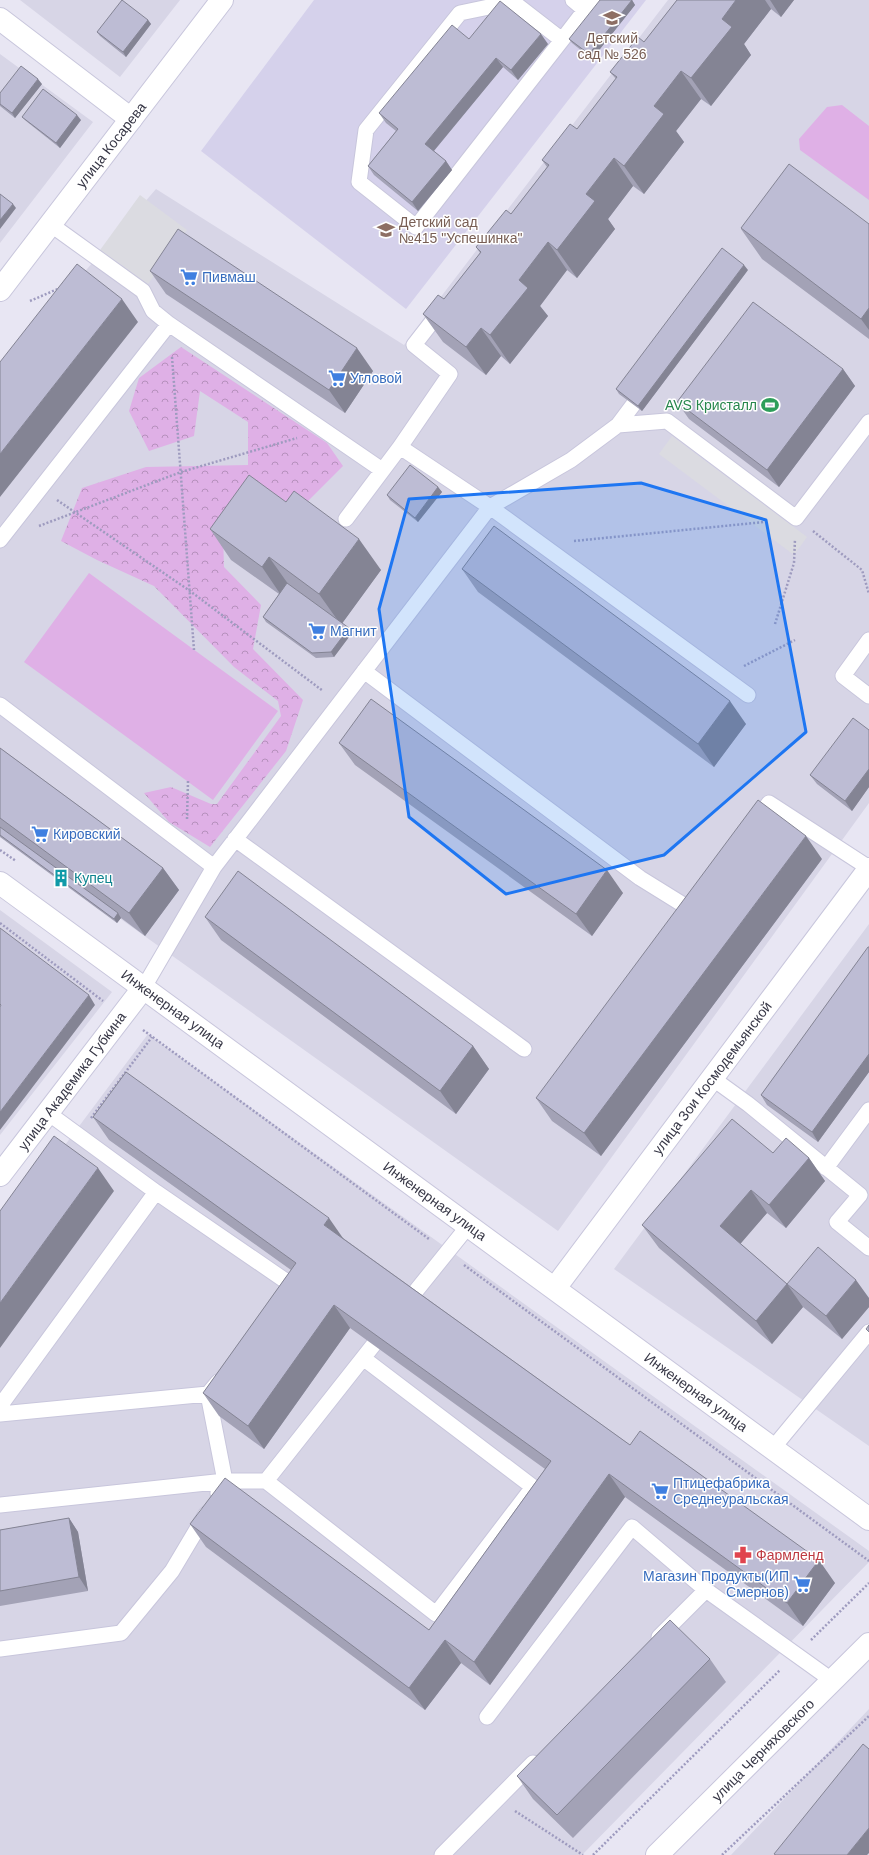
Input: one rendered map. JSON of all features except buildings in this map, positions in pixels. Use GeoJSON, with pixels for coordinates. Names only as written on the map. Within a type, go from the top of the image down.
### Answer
{"type":"FeatureCollection","features":[{"type":"Feature","properties":{"kind":"street","name":"улица Косарева"},"geometry":{"type":"LineString","coordinates":[[0,290],[222,0]]}},
{"type":"Feature","properties":{"kind":"street"},"geometry":{"type":"LineString","coordinates":[[0,20],[131,119]]}},
{"type":"Feature","properties":{"kind":"street","name":"улица Зои Космодемьянской"},"geometry":{"type":"LineString","coordinates":[[555,1288],[869,868]]}},
{"type":"Feature","properties":{"kind":"street","name":"Инженерная улица"},"geometry":{"type":"LineString","coordinates":[[0,883],[869,1519]]}},
{"type":"Feature","properties":{"kind":"street","name":"улица Академика Губкина"},"geometry":{"type":"LineString","coordinates":[[0,1175],[144,987]]}},
{"type":"Feature","properties":{"kind":"street","name":"улица Черняховского"},"geometry":{"type":"LineString","coordinates":[[657,1855],[869,1644]]}},
{"type":"Feature","properties":{"kind":"lane"},"geometry":{"type":"LineString","coordinates":[[562,40],[513,2],[460,13],[366,130],[359,182],[416,227],[562,40],[589,5],[573,0]]}},
{"type":"Feature","properties":{"kind":"lane"},"geometry":{"type":"LineString","coordinates":[[50,224],[143,291],[153,311],[169,324],[382,470]]}},
{"type":"Feature","properties":{"kind":"lane"},"geometry":{"type":"LineString","coordinates":[[346,519],[400,447],[450,374],[414,344],[453,294]]}},
{"type":"Feature","properties":{"kind":"lane"},"geometry":{"type":"LineString","coordinates":[[0,540],[169,324]]}},
{"type":"Feature","properties":{"kind":"lane"},"geometry":{"type":"LineString","coordinates":[[144,987],[214,867],[490,507],[571,460],[618,425],[633,405]]}},
{"type":"Feature","properties":{"kind":"lane"},"geometry":{"type":"LineString","coordinates":[[618,425],[667,421],[796,518],[869,422]]}},
{"type":"Feature","properties":{"kind":"lane"},"geometry":{"type":"LineString","coordinates":[[400,447],[490,507],[748,695]]}},
{"type":"Feature","properties":{"kind":"lane"},"geometry":{"type":"LineString","coordinates":[[869,640],[843,676],[869,696]]}},
{"type":"Feature","properties":{"kind":"lane"},"geometry":{"type":"LineString","coordinates":[[364,671],[640,878],[690,909]]}},
{"type":"Feature","properties":{"kind":"lane"},"geometry":{"type":"LineString","coordinates":[[0,705],[214,867]]}},
{"type":"Feature","properties":{"kind":"lane"},"geometry":{"type":"LineString","coordinates":[[746,834],[770,803],[869,868]]}},
{"type":"Feature","properties":{"kind":"lane"},"geometry":{"type":"LineString","coordinates":[[235,839],[524,1049]]}},
{"type":"Feature","properties":{"kind":"lane"},"geometry":{"type":"LineString","coordinates":[[680,921],[699,896]]}},
{"type":"Feature","properties":{"kind":"lane"},"geometry":{"type":"LineString","coordinates":[[712,1078],[748,1104],[860,1195],[837,1222],[869,1248]]}},
{"type":"Feature","properties":{"kind":"lane"},"geometry":{"type":"LineString","coordinates":[[826,1168],[869,1110]]}},
{"type":"Feature","properties":{"kind":"lane"},"geometry":{"type":"LineString","coordinates":[[48,1113],[156,1192],[296,1288],[281,1306]]}},
{"type":"Feature","properties":{"kind":"lane"},"geometry":{"type":"LineString","coordinates":[[0,1406],[156,1192]]}},
{"type":"Feature","properties":{"kind":"lane"},"geometry":{"type":"LineString","coordinates":[[266,1481],[469,1225]]}},
{"type":"Feature","properties":{"kind":"lane"},"geometry":{"type":"LineString","coordinates":[[773,1448],[869,1332]]}},
{"type":"Feature","properties":{"kind":"lane"},"geometry":{"type":"LineString","coordinates":[[0,1505],[225,1481],[266,1481],[436,1614],[533,1487],[363,1358]]}},
{"type":"Feature","properties":{"kind":"lane"},"geometry":{"type":"LineString","coordinates":[[0,1414],[208,1394],[228,1370]]}},
{"type":"Feature","properties":{"kind":"lane"},"geometry":{"type":"LineString","coordinates":[[0,1648],[121,1633],[172,1571],[225,1481],[208,1394]]}},
{"type":"Feature","properties":{"kind":"lane"},"geometry":{"type":"LineString","coordinates":[[487,1717],[632,1527],[706,1590],[833,1680]]}},
{"type":"Feature","properties":{"kind":"lane"},"geometry":{"type":"LineString","coordinates":[[650,1646],[706,1590]]}},
{"type":"Feature","properties":{"kind":"lane"},"geometry":{"type":"LineString","coordinates":[[442,1855],[541,1756]]}},
{"type":"Feature","properties":{"kind":"path"},"geometry":{"type":"LineString","coordinates":[[30,301],[65,286]]}},
{"type":"Feature","properties":{"kind":"path"},"geometry":{"type":"LineString","coordinates":[[169,324],[194,650]]}},
{"type":"Feature","properties":{"kind":"path"},"geometry":{"type":"LineString","coordinates":[[38,526],[76,513],[181,472],[324,430]]}},
{"type":"Feature","properties":{"kind":"path"},"geometry":{"type":"LineString","coordinates":[[42,488],[190,591],[339,703]]}},
{"type":"Feature","properties":{"kind":"path"},"geometry":{"type":"LineString","coordinates":[[775,624],[794,563],[796,518]]}},
{"type":"Feature","properties":{"kind":"path"},"geometry":{"type":"LineString","coordinates":[[542,545],[796,518],[862,570],[869,594]]}},
{"type":"Feature","properties":{"kind":"path"},"geometry":{"type":"LineString","coordinates":[[724,677],[795,640]]}},
{"type":"Feature","properties":{"kind":"path"},"geometry":{"type":"LineString","coordinates":[[186,846],[188,781]]}},
{"type":"Feature","properties":{"kind":"path"},"geometry":{"type":"LineString","coordinates":[[593,1855],[869,1583]]}},
{"type":"Feature","properties":{"kind":"path"},"geometry":{"type":"LineString","coordinates":[[722,1855],[869,1716]]}},
{"type":"Feature","properties":{"kind":"path"},"geometry":{"type":"LineString","coordinates":[[497,1800],[583,1855]]}},
{"type":"Feature","properties":{"kind":"highlighted area"},"geometry":{"type":"Polygon","coordinates":[[[641,483],[766,520],[806,732],[664,855],[506,894],[409,817],[379,609],[409,499],[641,483]]]}},
{"type":"Feature","properties":{"kind":"shaded area"},"geometry":{"type":"Polygon","coordinates":[[[20,0],[180,0],[120,77],[20,0]]]}},
{"type":"Feature","properties":{"kind":"shaded area","name":"Детский сад №415 \"Успешинка\""},"geometry":{"type":"Polygon","coordinates":[[[314,0],[646,0],[406,309],[201,151],[314,0]]]}},
{"type":"Feature","properties":{"kind":"shaded area"},"geometry":{"type":"Polygon","coordinates":[[[668,0],[869,0],[869,803],[558,1231],[0,833],[0,370],[156,189],[404,345],[668,0]]]}},
{"type":"Feature","properties":{"kind":"shaded area"},"geometry":{"type":"Polygon","coordinates":[[[0,54],[93,122],[0,243],[0,54]]]}},
{"type":"Feature","properties":{"kind":"shaded area"},"geometry":{"type":"Polygon","coordinates":[[[140,195],[187,230],[143,291],[95,257],[140,195]]]}},
{"type":"Feature","properties":{"kind":"shaded area"},"geometry":{"type":"Polygon","coordinates":[[[672,436],[807,537],[794,555],[659,454],[672,436]]]}},
{"type":"Feature","properties":{"kind":"shaded area"},"geometry":{"type":"Polygon","coordinates":[[[0,910],[112,992],[0,1135],[0,910]]]}},
{"type":"Feature","properties":{"kind":"shaded area"},"geometry":{"type":"Polygon","coordinates":[[[869,924],[869,1446],[614,1269],[869,924]]]}},
{"type":"Feature","properties":{"kind":"shaded area"},"geometry":{"type":"Polygon","coordinates":[[[148,1034],[869,1551],[869,1562],[582,1855],[0,1855],[0,1232],[148,1034]]]}},
{"type":"Feature","properties":{"kind":"shaded area"},"geometry":{"type":"Polygon","coordinates":[[[869,1709],[869,1855],[731,1855],[869,1709]]]}},
{"type":"Feature","properties":{"kind":"green space"},"geometry":{"type":"Polygon","coordinates":[[[842,105],[869,126],[869,200],[800,150],[799,139],[827,107],[842,105]]]}},
{"type":"Feature","properties":{"kind":"green space"},"geometry":{"type":"Polygon","coordinates":[[[181,347],[327,443],[343,466],[297,512],[223,535],[224,567],[261,605],[253,649],[303,700],[286,751],[210,847],[169,822],[144,793],[171,787],[211,804],[217,804],[281,716],[278,701],[234,667],[154,586],[97,560],[61,541],[82,488],[146,467],[248,465],[248,422],[200,391],[194,436],[149,451],[129,411],[139,378],[181,347]]]}},
{"type":"Feature","properties":{"kind":"green space"},"geometry":{"type":"Polygon","coordinates":[[[89,573],[278,711],[213,800],[24,662],[89,573]]]}},
{"type":"Feature","properties":{"kind":"place","name":"Детcкий сад № 526"},"geometry":{"type":"Point","coordinates":[612,18]}},
{"type":"Feature","properties":{"kind":"place","name":"Детский сад №415 \"Успешинка\""},"geometry":{"type":"Point","coordinates":[386,230]}},
{"type":"Feature","properties":{"kind":"place","name":"Пивмаш"},"geometry":{"type":"Point","coordinates":[189,277]}},
{"type":"Feature","properties":{"kind":"place","name":"Угловой"},"geometry":{"type":"Point","coordinates":[337,378]}},
{"type":"Feature","properties":{"kind":"place","name":"AVS Кристалл"},"geometry":{"type":"Point","coordinates":[770,405]}},
{"type":"Feature","properties":{"kind":"place","name":"Магнит"},"geometry":{"type":"Point","coordinates":[317,631]}},
{"type":"Feature","properties":{"kind":"place","name":"Кировский"},"geometry":{"type":"Point","coordinates":[40,834]}},
{"type":"Feature","properties":{"kind":"place","name":"Купец"},"geometry":{"type":"Point","coordinates":[61,878]}},
{"type":"Feature","properties":{"kind":"place","name":"Птицефабрика Среднеуральская"},"geometry":{"type":"Point","coordinates":[660,1491]}},
{"type":"Feature","properties":{"kind":"place","name":"Фармленд"},"geometry":{"type":"Point","coordinates":[743,1555]}},
{"type":"Feature","properties":{"kind":"place","name":"Магазин Продукты(ИП Смернов)"},"geometry":{"type":"Point","coordinates":[802,1584]}}]}
